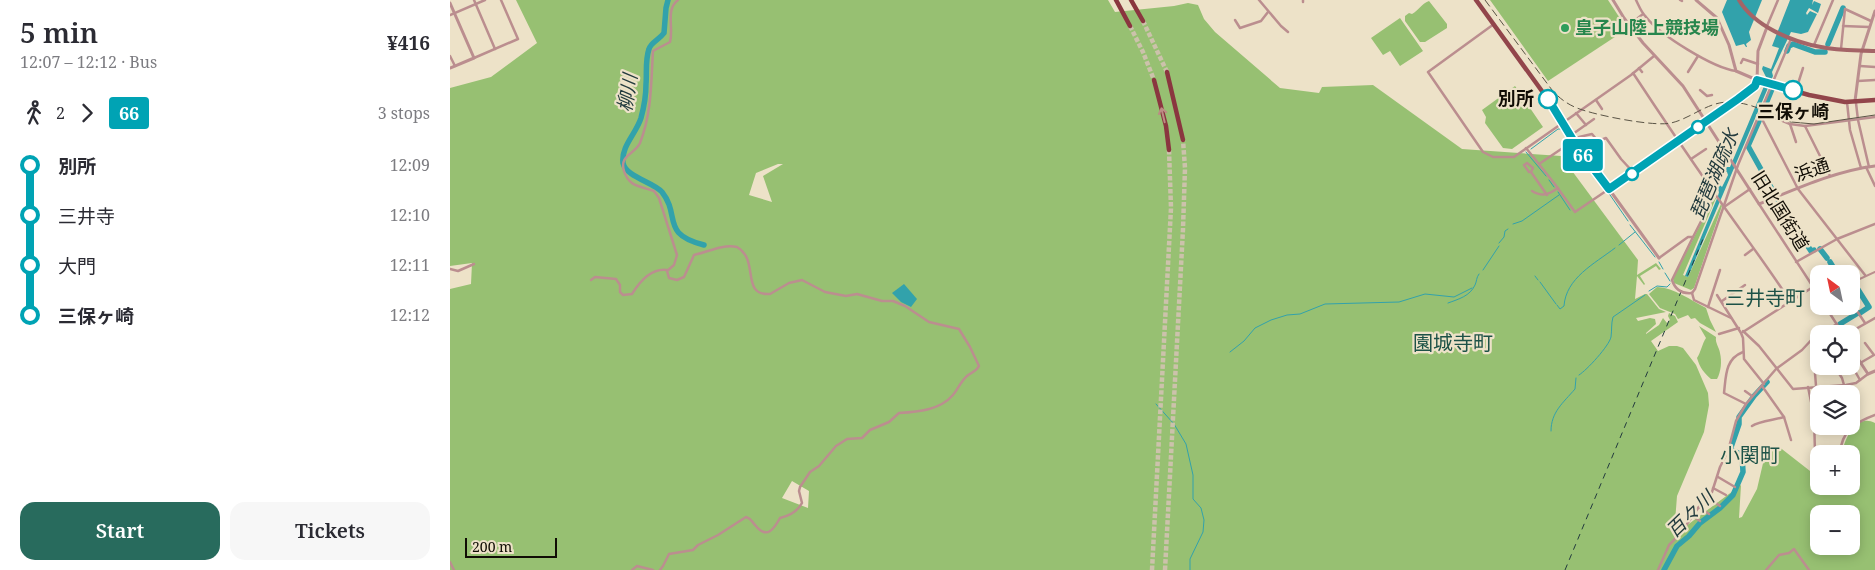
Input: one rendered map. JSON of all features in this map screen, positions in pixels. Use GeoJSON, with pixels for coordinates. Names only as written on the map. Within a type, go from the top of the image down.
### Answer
{"type":"FeatureCollection","features":[{"type":"Feature","properties":{"kind":"highway"},"geometry":{"type":"LineString","coordinates":[[1116,0],[1130,26]]}},
{"type":"Feature","properties":{"kind":"highway"},"geometry":{"type":"LineString","coordinates":[[1131,0],[1143,21]]}},
{"type":"Feature","properties":{"kind":"highway"},"geometry":{"type":"LineString","coordinates":[[1166,72],[1183,140]]}},
{"type":"Feature","properties":{"kind":"highway"},"geometry":{"type":"LineString","coordinates":[[1154,80],[1170,150]]}},
{"type":"Feature","properties":{"kind":"main road"},"geometry":{"type":"LineString","coordinates":[[1476,0],[1563,122],[1572,142],[1609,189],[1749,91],[1755,86],[1757,80],[1847,102],[1875,100]]}},
{"type":"Feature","properties":{"kind":"main road"},"geometry":{"type":"LineString","coordinates":[[1739,0],[1754,20],[1790,37],[1814,46],[1875,51]]}},
{"type":"Feature","properties":{"kind":"street"},"geometry":{"type":"LineString","coordinates":[[474,0],[495,49]]}},
{"type":"Feature","properties":{"kind":"street"},"geometry":{"type":"LineString","coordinates":[[452,14],[485,0]]}},
{"type":"Feature","properties":{"kind":"street"},"geometry":{"type":"LineString","coordinates":[[450,68],[518,39],[502,0]]}},
{"type":"Feature","properties":{"kind":"street"},"geometry":{"type":"LineString","coordinates":[[591,280],[595,277],[616,278],[620,285],[620,292],[623,295],[632,294],[641,281],[654,271],[660,269],[667,270],[674,265],[677,255],[658,195],[654,191],[636,187],[630,183],[624,172],[623,163],[626,156],[640,143],[647,120],[652,88],[654,51],[670,42],[670,12],[672,5],[678,0]]}},
{"type":"Feature","properties":{"kind":"street"},"geometry":{"type":"LineString","coordinates":[[1259,0],[1288,32]]}},
{"type":"Feature","properties":{"kind":"street","name":"旧北国街道"},"geometry":{"type":"LineString","coordinates":[[1613,0],[1629,25],[1654,56],[1679,81],[1810,283]]}},
{"type":"Feature","properties":{"kind":"street"},"geometry":{"type":"LineString","coordinates":[[1636,0],[1644,14],[1661,32],[1698,56],[1723,68],[1757,80],[1758,48],[1778,0]]}},
{"type":"Feature","properties":{"kind":"street"},"geometry":{"type":"LineString","coordinates":[[1696,0],[1718,20],[1729,45],[1736,71]]}},
{"type":"Feature","properties":{"kind":"street"},"geometry":{"type":"LineString","coordinates":[[1814,46],[1833,0]]}},
{"type":"Feature","properties":{"kind":"street"},"geometry":{"type":"LineString","coordinates":[[450,3],[452,14],[474,58]]}},
{"type":"Feature","properties":{"kind":"street"},"geometry":{"type":"LineString","coordinates":[[1841,49],[1845,9],[1872,21]]}},
{"type":"Feature","properties":{"kind":"street"},"geometry":{"type":"LineString","coordinates":[[1875,11],[1862,50],[1855,101],[1867,167],[1875,186]]}},
{"type":"Feature","properties":{"kind":"street"},"geometry":{"type":"LineString","coordinates":[[1235,20],[1240,28],[1261,21],[1268,12]]}},
{"type":"Feature","properties":{"kind":"street"},"geometry":{"type":"LineString","coordinates":[[1629,25],[1644,14]]}},
{"type":"Feature","properties":{"kind":"street"},"geometry":{"type":"LineString","coordinates":[[1494,24],[1430,70],[1428,74],[1483,152],[1493,157],[1514,157],[1633,73],[1654,56]]}},
{"type":"Feature","properties":{"kind":"street"},"geometry":{"type":"LineString","coordinates":[[1843,26],[1869,27]]}},
{"type":"Feature","properties":{"kind":"street"},"geometry":{"type":"LineString","coordinates":[[1715,194],[1672,280],[1677,289],[1686,294],[1692,293],[1695,289],[1736,167],[1760,118],[1768,84],[1790,37]]}},
{"type":"Feature","properties":{"kind":"street"},"geometry":{"type":"LineString","coordinates":[[450,56],[454,66]]}},
{"type":"Feature","properties":{"kind":"street"},"geometry":{"type":"LineString","coordinates":[[1688,72],[1698,56]]}},
{"type":"Feature","properties":{"kind":"street"},"geometry":{"type":"LineString","coordinates":[[1742,63],[1743,59],[1758,64]]}},
{"type":"Feature","properties":{"kind":"street"},"geometry":{"type":"LineString","coordinates":[[1860,66],[1875,67]]}},
{"type":"Feature","properties":{"kind":"street"},"geometry":{"type":"LineString","coordinates":[[1639,68],[1642,72]]}},
{"type":"Feature","properties":{"kind":"street"},"geometry":{"type":"LineString","coordinates":[[1796,91],[1803,68]]}},
{"type":"Feature","properties":{"kind":"street"},"geometry":{"type":"LineString","coordinates":[[1633,73],[1753,249],[1766,263],[1790,301]]}},
{"type":"Feature","properties":{"kind":"street"},"geometry":{"type":"LineString","coordinates":[[1858,81],[1875,80]]}},
{"type":"Feature","properties":{"kind":"street"},"geometry":{"type":"LineString","coordinates":[[1700,90],[1707,96],[1712,95]]}},
{"type":"Feature","properties":{"kind":"street"},"geometry":{"type":"LineString","coordinates":[[1596,99],[1602,109]]}},
{"type":"Feature","properties":{"kind":"street"},"geometry":{"type":"LineString","coordinates":[[1847,102],[1848,121],[1861,168]]}},
{"type":"Feature","properties":{"kind":"street"},"geometry":{"type":"LineString","coordinates":[[1576,113],[1586,125]]}},
{"type":"Feature","properties":{"kind":"street"},"geometry":{"type":"LineString","coordinates":[[1760,118],[1775,118],[1790,124],[1805,126],[1875,117]]}},
{"type":"Feature","properties":{"kind":"street"},"geometry":{"type":"LineString","coordinates":[[1760,118],[1798,188],[1865,275]]}},
{"type":"Feature","properties":{"kind":"street"},"geometry":{"type":"LineString","coordinates":[[1570,136],[1594,119]]}},
{"type":"Feature","properties":{"kind":"street"},"geometry":{"type":"LineString","coordinates":[[1790,124],[1796,142]]}},
{"type":"Feature","properties":{"kind":"street"},"geometry":{"type":"LineString","coordinates":[[1805,126],[1831,177]]}},
{"type":"Feature","properties":{"kind":"street"},"geometry":{"type":"LineString","coordinates":[[1539,164],[1582,136],[1592,134],[1602,148]]}},
{"type":"Feature","properties":{"kind":"street"},"geometry":{"type":"LineString","coordinates":[[1598,141],[1606,138],[1633,172]]}},
{"type":"Feature","properties":{"kind":"street"},"geometry":{"type":"LineString","coordinates":[[1526,148],[1575,212],[1609,189],[1659,258],[1688,237],[1693,237]]}},
{"type":"Feature","properties":{"kind":"street"},"geometry":{"type":"LineString","coordinates":[[1691,159],[1706,149]]}},
{"type":"Feature","properties":{"kind":"street","name":"浜通"},"geometry":{"type":"LineString","coordinates":[[1759,204],[1831,177],[1875,166]]}},
{"type":"Feature","properties":{"kind":"street"},"geometry":{"type":"LineString","coordinates":[[1531,172],[1547,195]]}},
{"type":"Feature","properties":{"kind":"street"},"geometry":{"type":"LineString","coordinates":[[1532,191],[1537,194],[1547,195],[1558,188]]}},
{"type":"Feature","properties":{"kind":"street"},"geometry":{"type":"LineString","coordinates":[[1723,205],[1750,189]]}},
{"type":"Feature","properties":{"kind":"street"},"geometry":{"type":"LineString","coordinates":[[1796,262],[1837,239],[1875,224]]}},
{"type":"Feature","properties":{"kind":"street"},"geometry":{"type":"LineString","coordinates":[[660,570],[669,554],[693,550],[698,544],[723,532],[746,517],[761,531],[767,532],[772,530],[780,518],[799,508],[802,501],[799,489],[810,472],[819,466],[839,443],[847,439],[862,438],[870,430],[888,422],[899,412],[919,412],[944,402],[966,377],[977,370],[979,366],[967,340],[959,329],[929,322],[905,306],[893,301],[858,294],[846,296],[825,292],[802,280],[789,283],[770,294],[760,292],[752,284],[748,258],[737,247],[722,246],[712,251],[692,256],[686,275],[679,280],[670,278],[667,270]]}},
{"type":"Feature","properties":{"kind":"street"},"geometry":{"type":"LineString","coordinates":[[1744,254],[1753,249]]}},
{"type":"Feature","properties":{"kind":"street"},"geometry":{"type":"LineString","coordinates":[[450,269],[458,271],[474,264]]}},
{"type":"Feature","properties":{"kind":"street"},"geometry":{"type":"LineString","coordinates":[[1708,307],[1720,270]]}},
{"type":"Feature","properties":{"kind":"street"},"geometry":{"type":"LineString","coordinates":[[1860,278],[1875,272]]}},
{"type":"Feature","properties":{"kind":"street"},"geometry":{"type":"LineString","coordinates":[[1721,302],[1745,286]]}},
{"type":"Feature","properties":{"kind":"street"},"geometry":{"type":"LineString","coordinates":[[1742,332],[1810,289]]}},
{"type":"Feature","properties":{"kind":"street"},"geometry":{"type":"LineString","coordinates":[[1692,293],[1694,300],[1732,318]]}},
{"type":"Feature","properties":{"kind":"street"},"geometry":{"type":"LineString","coordinates":[[1717,295],[1738,328],[1756,343],[1793,389],[1808,387],[1814,416],[1814,445]]}},
{"type":"Feature","properties":{"kind":"street"},"geometry":{"type":"LineString","coordinates":[[1831,315],[1837,324]]}},
{"type":"Feature","properties":{"kind":"street"},"geometry":{"type":"LineString","coordinates":[[1860,315],[1865,323]]}},
{"type":"Feature","properties":{"kind":"street"},"geometry":{"type":"LineString","coordinates":[[1860,326],[1875,318]]}},
{"type":"Feature","properties":{"kind":"street"},"geometry":{"type":"LineString","coordinates":[[1720,334],[1738,328]]}},
{"type":"Feature","properties":{"kind":"street"},"geometry":{"type":"LineString","coordinates":[[1742,332],[1744,338],[1743,352],[1746,363],[1784,417],[1791,440]]}},
{"type":"Feature","properties":{"kind":"street"},"geometry":{"type":"LineString","coordinates":[[1658,570],[1669,545],[1677,538],[1713,488],[1736,421],[1746,404],[1776,369],[1802,350],[1810,341]]}},
{"type":"Feature","properties":{"kind":"street"},"geometry":{"type":"LineString","coordinates":[[1865,343],[1874,355],[1861,363],[1868,374]]}},
{"type":"Feature","properties":{"kind":"street"},"geometry":{"type":"LineString","coordinates":[[1743,352],[1730,361],[1724,393],[1746,404]]}},
{"type":"Feature","properties":{"kind":"street"},"geometry":{"type":"LineString","coordinates":[[1840,375],[1844,385],[1856,382],[1875,370]]}},
{"type":"Feature","properties":{"kind":"street"},"geometry":{"type":"LineString","coordinates":[[1858,375],[1860,380]]}},
{"type":"Feature","properties":{"kind":"street"},"geometry":{"type":"LineString","coordinates":[[1745,392],[1752,396]]}},
{"type":"Feature","properties":{"kind":"street"},"geometry":{"type":"LineString","coordinates":[[1842,445],[1848,430],[1858,422],[1875,415]]}},
{"type":"Feature","properties":{"kind":"street"},"geometry":{"type":"LineString","coordinates":[[1752,426],[1759,422],[1784,417]]}},
{"type":"Feature","properties":{"kind":"street"},"geometry":{"type":"LineString","coordinates":[[1718,477],[1735,487]]}},
{"type":"Feature","properties":{"kind":"street"},"geometry":{"type":"LineString","coordinates":[[1713,488],[1726,496]]}},
{"type":"Feature","properties":{"kind":"street"},"geometry":{"type":"LineString","coordinates":[[1707,497],[1720,506]]}},
{"type":"Feature","properties":{"kind":"street"},"geometry":{"type":"LineString","coordinates":[[1699,507],[1709,514]]}},
{"type":"Feature","properties":{"kind":"street"},"geometry":{"type":"LineString","coordinates":[[1693,516],[1700,521]]}},
{"type":"Feature","properties":{"kind":"street"},"geometry":{"type":"LineString","coordinates":[[1766,570],[1779,555],[1794,549],[1809,570]]}},
{"type":"Feature","properties":{"kind":"street"},"geometry":{"type":"LineString","coordinates":[[450,562],[454,570]]}},
{"type":"Feature","properties":{"kind":"street"},"geometry":{"type":"LineString","coordinates":[[632,570],[639,566],[654,570]]}},
{"type":"Feature","properties":{"kind":"green space"},"geometry":{"type":"Polygon","coordinates":[[[516,0],[1108,0],[1115,12],[1188,3],[1198,5],[1204,19],[1215,32],[1280,88],[1319,93],[1322,87],[1373,85],[1462,149],[1561,156],[1638,260],[1637,275],[1656,263],[1661,269],[1659,270],[1656,266],[1640,276],[1644,285],[1637,276],[1635,299],[1647,294],[1659,309],[1666,312],[1636,318],[1638,321],[1650,318],[1655,319],[1656,324],[1646,334],[1659,325],[1663,318],[1667,323],[1670,320],[1669,313],[1675,316],[1678,322],[1651,341],[1658,351],[1669,346],[1683,348],[1696,365],[1708,393],[1709,405],[1704,432],[1677,496],[1674,535],[1741,485],[1739,518],[1742,517],[1757,489],[1764,459],[1778,446],[1810,471],[1810,495],[1860,495],[1860,445],[1844,445],[1848,435],[1860,435],[1860,423],[1868,421],[1875,423],[1875,570],[450,570],[450,289],[471,284],[472,263],[450,266],[450,88],[491,77],[537,43],[516,0]],[[778,164],[756,173],[749,195],[772,202],[763,176],[783,164],[778,164]],[[792,481],[782,498],[808,508],[809,491],[792,481]]]}},
{"type":"Feature","properties":{"kind":"green space"},"geometry":{"type":"Polygon","coordinates":[[[1490,0],[1608,0],[1627,29],[1548,81],[1490,0]]]}},
{"type":"Feature","properties":{"kind":"green space"},"geometry":{"type":"Polygon","coordinates":[[[1429,1],[1447,24],[1447,28],[1425,42],[1420,42],[1405,21],[1405,16],[1409,13],[1412,14],[1429,1]]]}},
{"type":"Feature","properties":{"kind":"green space"},"geometry":{"type":"Polygon","coordinates":[[[1400,18],[1423,51],[1400,66],[1390,51],[1383,55],[1371,38],[1400,18]]]}},
{"type":"Feature","properties":{"kind":"green space"},"geometry":{"type":"Polygon","coordinates":[[[1515,86],[1543,127],[1512,149],[1503,148],[1485,123],[1486,117],[1482,110],[1515,86]]]}},
{"type":"Feature","properties":{"kind":"green space"},"geometry":{"type":"Polygon","coordinates":[[[1714,197],[1716,198],[1683,275],[1688,277],[1721,204],[1722,206],[1694,288],[1691,290],[1674,283],[1673,279],[1714,197]]]}},
{"type":"Feature","properties":{"kind":"green space"},"geometry":{"type":"Polygon","coordinates":[[[1657,287],[1676,292],[1706,308],[1716,332],[1695,318],[1691,319],[1688,315],[1678,319],[1675,314],[1660,308],[1649,294],[1657,287]]]}},
{"type":"Feature","properties":{"kind":"green space"},"geometry":{"type":"Polygon","coordinates":[[[1699,326],[1716,337],[1721,359],[1717,379],[1711,379],[1698,362],[1697,358],[1706,338],[1699,326]]]}},
{"type":"Feature","properties":{"kind":"water"},"geometry":{"type":"Polygon","coordinates":[[[1727,0],[1762,0],[1749,32],[1751,40],[1746,44],[1747,47],[1744,44],[1736,46],[1722,12],[1727,0]]]}},
{"type":"Feature","properties":{"kind":"water"},"geometry":{"type":"Polygon","coordinates":[[[1790,0],[1813,0],[1812,5],[1814,1],[1821,4],[1818,13],[1809,8],[1806,13],[1807,15],[1810,11],[1817,14],[1808,32],[1801,34],[1791,32],[1772,72],[1773,76],[1688,277],[1685,276],[1718,196],[1719,192],[1716,186],[1719,175],[1722,176],[1719,184],[1722,187],[1728,175],[1727,172],[1720,170],[1730,167],[1767,79],[1762,69],[1763,66],[1771,69],[1779,48],[1772,46],[1790,0]]]}},
{"type":"Feature","properties":{"kind":"water"},"geometry":{"type":"Polygon","coordinates":[[[904,284],[917,299],[911,307],[901,302],[892,293],[904,284]]]}},
{"type":"Feature","properties":{"kind":"waterway","name":"柳川"},"geometry":{"type":"LineString","coordinates":[[668,0],[664,33],[651,45],[648,53],[645,96],[641,118],[626,146],[623,163],[625,168],[634,176],[653,185],[662,192],[670,209],[676,230],[690,241],[704,245]]}},
{"type":"Feature","properties":{"kind":"waterway","name":"百々川"},"geometry":{"type":"LineString","coordinates":[[1828,44],[1843,8]]}},
{"type":"Feature","properties":{"kind":"waterway","name":"百々川"},"geometry":{"type":"LineString","coordinates":[[1787,51],[1789,46],[1793,44],[1815,52],[1825,52]]}},
{"type":"Feature","properties":{"kind":"waterway","name":"百々川"},"geometry":{"type":"LineString","coordinates":[[1765,106],[1772,89]]}},
{"type":"Feature","properties":{"kind":"waterway","name":"百々川"},"geometry":{"type":"LineString","coordinates":[[1759,121],[1748,146],[1773,191]]}},
{"type":"Feature","properties":{"kind":"waterway"},"geometry":{"type":"LineString","coordinates":[[1531,149],[1558,129],[1563,129],[1577,151]]}},
{"type":"Feature","properties":{"kind":"waterway"},"geometry":{"type":"LineString","coordinates":[[1526,152],[1546,176]]}},
{"type":"Feature","properties":{"kind":"waterway"},"geometry":{"type":"LineString","coordinates":[[1582,158],[1606,189]]}},
{"type":"Feature","properties":{"kind":"waterway"},"geometry":{"type":"LineString","coordinates":[[1549,180],[1554,187]]}},
{"type":"Feature","properties":{"kind":"waterway"},"geometry":{"type":"LineString","coordinates":[[1558,192],[1570,210]]}},
{"type":"Feature","properties":{"kind":"waterway"},"geometry":{"type":"LineString","coordinates":[[1608,192],[1628,221]]}},
{"type":"Feature","properties":{"kind":"waterway"},"geometry":{"type":"LineString","coordinates":[[1513,224],[1522,221],[1559,195]]}},
{"type":"Feature","properties":{"kind":"waterway","name":"百々川"},"geometry":{"type":"LineString","coordinates":[[1777,198],[1811,251],[1814,250]]}},
{"type":"Feature","properties":{"kind":"waterway"},"geometry":{"type":"LineString","coordinates":[[1630,225],[1655,257]]}},
{"type":"Feature","properties":{"kind":"waterway"},"geometry":{"type":"LineString","coordinates":[[1499,243],[1508,229]]}},
{"type":"Feature","properties":{"kind":"waterway"},"geometry":{"type":"LineString","coordinates":[[1619,245],[1635,232]]}},
{"type":"Feature","properties":{"kind":"waterway"},"geometry":{"type":"LineString","coordinates":[[1483,270],[1499,246]]}},
{"type":"Feature","properties":{"kind":"waterway"},"geometry":{"type":"LineString","coordinates":[[1557,305],[1560,309],[1564,306],[1570,287],[1582,272],[1615,248]]}},
{"type":"Feature","properties":{"kind":"waterway","name":"百々川"},"geometry":{"type":"LineString","coordinates":[[1820,249],[1827,258]]}},
{"type":"Feature","properties":{"kind":"waterway"},"geometry":{"type":"LineString","coordinates":[[1659,262],[1663,269]]}},
{"type":"Feature","properties":{"kind":"waterway"},"geometry":{"type":"LineString","coordinates":[[1665,273],[1670,281]]}},
{"type":"Feature","properties":{"kind":"waterway"},"geometry":{"type":"LineString","coordinates":[[1448,303],[1464,297],[1470,292],[1479,274]]}},
{"type":"Feature","properties":{"kind":"waterway"},"geometry":{"type":"LineString","coordinates":[[1535,276],[1538,280]]}},
{"type":"Feature","properties":{"kind":"waterway"},"geometry":{"type":"LineString","coordinates":[[1540,282],[1556,304]]}},
{"type":"Feature","properties":{"kind":"waterway"},"geometry":{"type":"LineString","coordinates":[[1649,291],[1657,286],[1667,287],[1670,284]]}},
{"type":"Feature","properties":{"kind":"waterway"},"geometry":{"type":"LineString","coordinates":[[1230,352],[1244,341],[1255,328],[1271,320],[1287,315],[1300,314],[1325,304],[1399,302],[1425,294],[1454,297],[1472,288]]}},
{"type":"Feature","properties":{"kind":"waterway","name":"百々川"},"geometry":{"type":"LineString","coordinates":[[1860,293],[1869,307],[1860,313]]}},
{"type":"Feature","properties":{"kind":"waterway"},"geometry":{"type":"LineString","coordinates":[[1579,375],[1597,358],[1609,341],[1613,317],[1645,295]]}},
{"type":"Feature","properties":{"kind":"waterway","name":"百々川"},"geometry":{"type":"LineString","coordinates":[[1840,324],[1855,315]]}},
{"type":"Feature","properties":{"kind":"waterway"},"geometry":{"type":"LineString","coordinates":[[1551,431],[1555,413],[1575,389],[1576,378]]}},
{"type":"Feature","properties":{"kind":"waterway","name":"百々川"},"geometry":{"type":"LineString","coordinates":[[1664,570],[1677,546],[1700,523],[1720,508],[1733,495],[1743,472],[1742,454],[1730,450],[1739,424],[1739,417],[1767,382]]}},
{"type":"Feature","properties":{"kind":"waterway"},"geometry":{"type":"LineString","coordinates":[[1156,404],[1174,424],[1186,444],[1193,475],[1193,499],[1201,508],[1204,520],[1203,532],[1190,559],[1190,570]]}},
{"type":"Feature","properties":{"kind":"ferry route"},"geometry":{"type":"LineString","coordinates":[[1565,570],[1703,239]]}},
{"type":"Feature","properties":{"kind":"tunnel"},"geometry":{"type":"LineString","coordinates":[[1143,21],[1167,72]]}},
{"type":"Feature","properties":{"kind":"tunnel"},"geometry":{"type":"LineString","coordinates":[[1130,26],[1154,80]]}},
{"type":"Feature","properties":{"kind":"tunnel"},"geometry":{"type":"LineString","coordinates":[[1165,570],[1183,229],[1185,168],[1183,140]]}},
{"type":"Feature","properties":{"kind":"tunnel"},"geometry":{"type":"LineString","coordinates":[[1152,570],[1171,208],[1169,150]]}},
{"type":"Feature","properties":{"kind":"tram line"},"geometry":{"type":"LineString","coordinates":[[1791,122],[1814,124],[1875,115]]}},
{"type":"Feature","properties":{"kind":"railway"},"geometry":{"type":"LineString","coordinates":[[1485,0],[1557,96],[1577,108],[1624,120],[1663,124],[1679,121],[1707,107],[1729,102],[1753,106],[1791,122]]}},
{"type":"Feature","properties":{"kind":"bus line","name":"66"},"geometry":{"type":"LineString","coordinates":[[1548,99],[1578,148],[1609,189],[1738,99],[1755,86],[1757,80],[1793,90]]}},
{"type":"Feature","properties":{"kind":"place","name":"皇子山陸上競技場"},"geometry":{"type":"Point","coordinates":[1565,28]}},
{"type":"Feature","properties":{"kind":"place","name":"三保ヶ崎"},"geometry":{"type":"Point","coordinates":[1793,90]}},
{"type":"Feature","properties":{"kind":"place","name":"別所"},"geometry":{"type":"Point","coordinates":[1548,99]}},
{"type":"Feature","properties":{"kind":"district","name":"三井寺町"},"geometry":{"type":"Point","coordinates":[1765,298]}},
{"type":"Feature","properties":{"kind":"district","name":"園城寺町"},"geometry":{"type":"Point","coordinates":[1453,343]}},
{"type":"Feature","properties":{"kind":"district","name":"小関町"},"geometry":{"type":"Point","coordinates":[1750,455]}},
{"type":"Feature","properties":{"kind":"water label","name":"琵琶湖疏水"},"geometry":{"type":"Point","coordinates":[1714,174]}}]}
